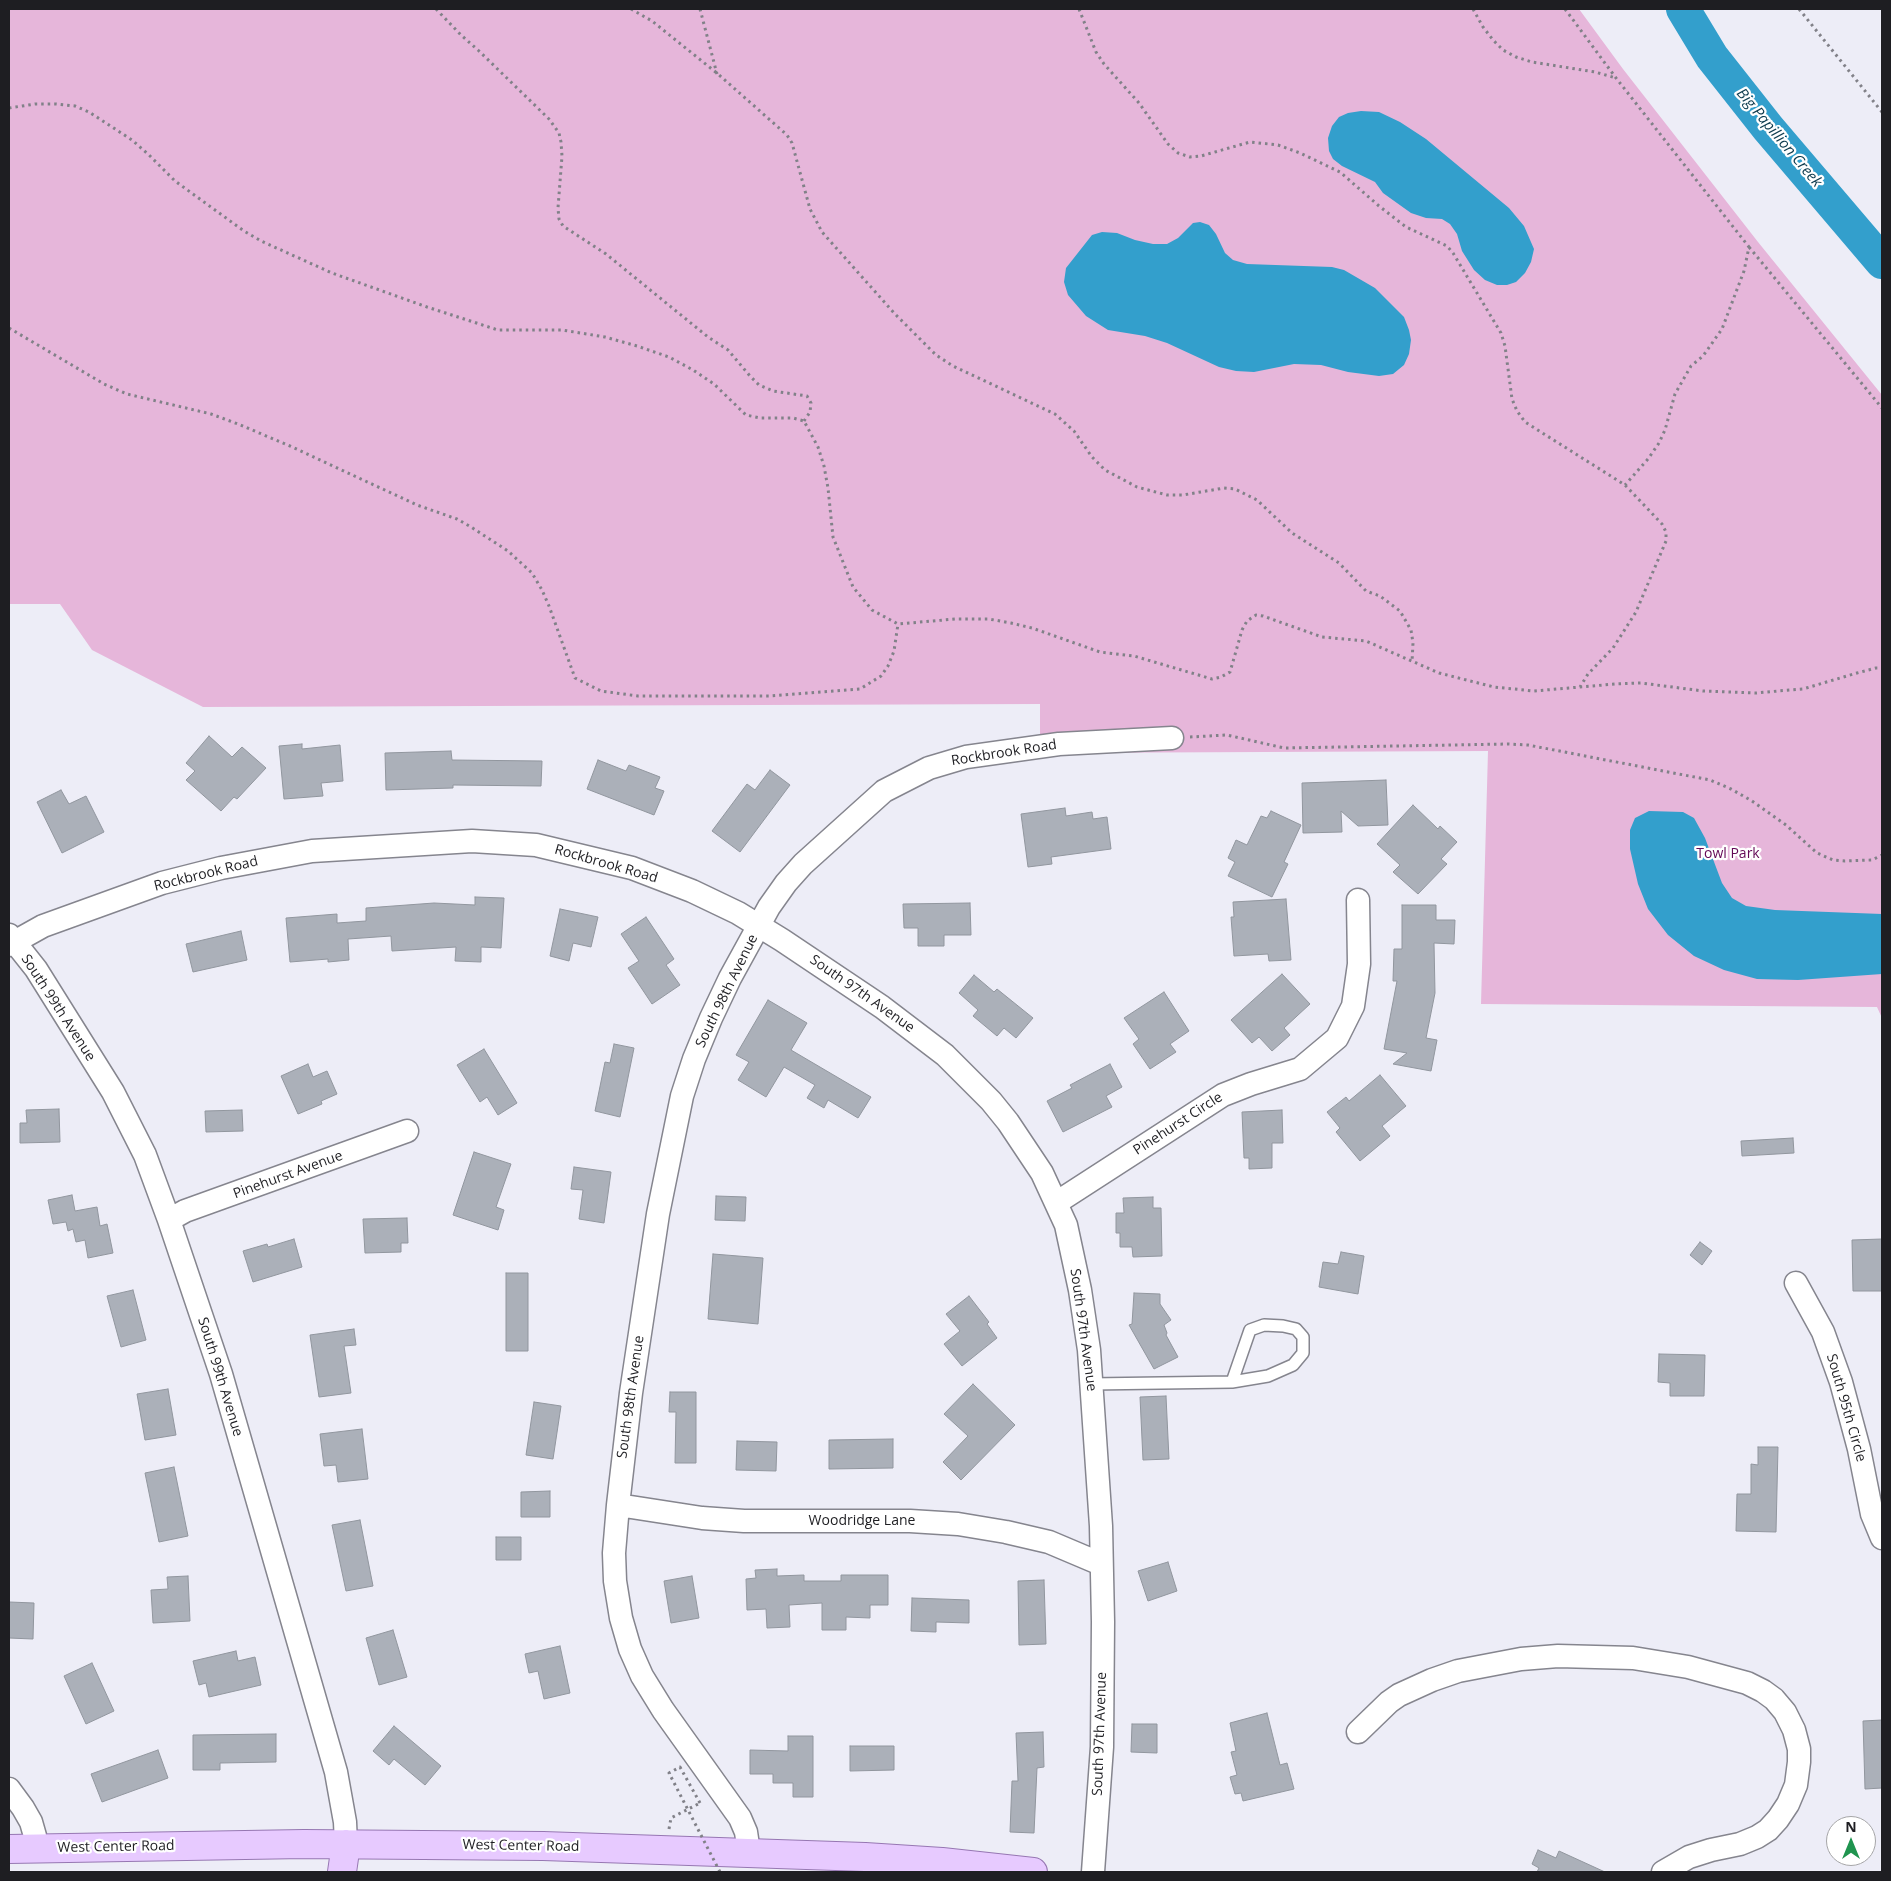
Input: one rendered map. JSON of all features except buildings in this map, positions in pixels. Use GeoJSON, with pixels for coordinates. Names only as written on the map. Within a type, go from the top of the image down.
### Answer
{"type":"FeatureCollection","features":[{"type":"Feature","properties":{"kind":"main road"},"geometry":{"type":"LineString","coordinates":[[342,1872],[346,1844]]}},
{"type":"Feature","properties":{"kind":"main road","name":"West Center Road"},"geometry":{"type":"LineString","coordinates":[[22,1848],[453,1844],[749,1852],[942,1862],[1033,1872]]}},
{"type":"Feature","properties":{"kind":"street","name":"Rockbrook Road"},"geometry":{"type":"LineString","coordinates":[[10,941],[43,926],[153,886],[221,868],[312,851],[472,841],[536,844],[632,868],[692,891],[738,913],[759,927],[780,891],[803,864],[878,796],[929,768],[966,757],[1059,744],[1172,738]]}},
{"type":"Feature","properties":{"kind":"street","name":"Pinehurst Circle"},"geometry":{"type":"LineString","coordinates":[[1056,1203],[1222,1095],[1300,1069],[1337,1038],[1353,1006],[1356,989],[1359,964],[1358,900]]}},
{"type":"Feature","properties":{"kind":"street","name":"South 97th Avenue"},"geometry":{"type":"LineString","coordinates":[[759,927],[782,940],[882,1007],[915,1030],[945,1055],[991,1101],[1008,1122],[1042,1173],[1066,1225],[1080,1290],[1089,1350],[1101,1526],[1103,1622],[1102,1747],[1093,1872]]}},
{"type":"Feature","properties":{"kind":"street","name":"South 98th Avenue"},"geometry":{"type":"LineString","coordinates":[[749,1852],[746,1832],[740,1818],[663,1710],[642,1676],[630,1649],[621,1618],[615,1580],[614,1553],[631,1393],[658,1214],[682,1096],[694,1058],[711,1018],[759,927]]}},
{"type":"Feature","properties":{"kind":"street","name":"South 99th Avenue"},"geometry":{"type":"LineString","coordinates":[[10,941],[36,970],[113,1092],[144,1156],[170,1220],[221,1374],[335,1767],[344,1817],[346,1844]]}},
{"type":"Feature","properties":{"kind":"street","name":"Pinehurst Avenue"},"geometry":{"type":"LineString","coordinates":[[170,1220],[185,1211],[407,1131]]}},
{"type":"Feature","properties":{"kind":"street","name":"South 95th Circle"},"geometry":{"type":"LineString","coordinates":[[1796,1283],[1822,1332],[1841,1382],[1859,1449],[1872,1514],[1882,1538]]}},
{"type":"Feature","properties":{"kind":"street","name":"Woodridge Lane"},"geometry":{"type":"LineString","coordinates":[[618,1505],[702,1518],[744,1521],[910,1521],[958,1524],[1049,1542],[1101,1564]]}},
{"type":"Feature","properties":{"kind":"street"},"geometry":{"type":"LineString","coordinates":[[1358,1732],[1389,1702],[1399,1695],[1432,1680],[1458,1672],[1521,1659],[1558,1656],[1633,1658],[1688,1667],[1747,1683],[1764,1691],[1785,1712],[1794,1730],[1799,1749],[1800,1762],[1796,1785],[1788,1804],[1778,1819],[1757,1837],[1740,1844],[1689,1857],[1663,1872]]}},
{"type":"Feature","properties":{"kind":"street"},"geometry":{"type":"LineString","coordinates":[[9,1789],[23,1808],[35,1836],[22,1848]]}},
{"type":"Feature","properties":{"kind":"lane"},"geometry":{"type":"LineString","coordinates":[[1091,1384],[1232,1382],[1268,1376],[1293,1365],[1303,1353],[1303,1337],[1296,1329],[1282,1326],[1264,1325],[1250,1330],[1232,1382]]}},
{"type":"Feature","properties":{"kind":"path"},"geometry":{"type":"LineString","coordinates":[[436,9],[549,119],[558,133],[562,156],[558,208],[559,218],[563,226],[606,254],[708,338],[728,350],[759,385],[773,390],[807,396],[812,403],[810,412],[804,421]]}},
{"type":"Feature","properties":{"kind":"path"},"geometry":{"type":"LineString","coordinates":[[631,9],[652,21],[718,74],[787,135],[792,143],[810,209],[822,232],[895,314],[936,355],[953,366],[1055,414],[1074,431],[1092,457],[1105,470],[1137,487],[1167,494],[1183,494],[1224,488],[1235,489],[1257,500],[1292,533],[1339,563],[1366,590],[1380,596],[1400,610],[1411,630],[1413,643],[1412,662]]}},
{"type":"Feature","properties":{"kind":"path"},"geometry":{"type":"LineString","coordinates":[[700,9],[718,74]]}},
{"type":"Feature","properties":{"kind":"path"},"geometry":{"type":"LineString","coordinates":[[1079,9],[1096,52],[1138,102],[1168,144],[1178,153],[1201,156],[1250,142],[1278,145],[1340,172],[1378,206],[1406,227],[1447,246],[1501,333],[1507,355],[1512,399],[1517,411],[1525,422],[1625,485],[1662,524],[1666,532],[1666,541],[1636,612],[1614,648],[1588,674],[1579,688]]}},
{"type":"Feature","properties":{"kind":"path"},"geometry":{"type":"LineString","coordinates":[[1473,9],[1483,28],[1493,40],[1503,50],[1516,57],[1532,62],[1595,72],[1616,78]]}},
{"type":"Feature","properties":{"kind":"path"},"geometry":{"type":"LineString","coordinates":[[1565,9],[1616,78],[1749,247],[1882,408]]}},
{"type":"Feature","properties":{"kind":"path"},"geometry":{"type":"LineString","coordinates":[[1799,9],[1882,112]]}},
{"type":"Feature","properties":{"kind":"path"},"geometry":{"type":"LineString","coordinates":[[9,108],[35,104],[56,104],[75,106],[89,112],[132,140],[175,181],[244,231],[261,242],[332,273],[463,320],[498,330],[562,330],[605,338],[669,356],[714,384],[746,415],[760,418],[794,418],[804,421],[815,440],[824,466],[833,537],[853,587],[872,610],[898,624],[955,619],[1011,623],[1032,628],[1100,652],[1134,656],[1212,679],[1230,672],[1246,621],[1256,615],[1322,637],[1366,641],[1438,673],[1494,687],[1534,691],[1641,683],[1703,691],[1771,692],[1803,689],[1857,672],[1882,668]]}},
{"type":"Feature","properties":{"kind":"path"},"geometry":{"type":"LineString","coordinates":[[1625,485],[1648,459],[1659,443],[1665,430],[1675,394],[1691,366],[1703,356],[1722,329],[1744,271],[1749,247]]}},
{"type":"Feature","properties":{"kind":"path"},"geometry":{"type":"LineString","coordinates":[[9,328],[112,388],[127,394],[211,414],[238,424],[417,505],[457,519],[471,527],[508,551],[532,573],[549,606],[575,678],[601,691],[638,696],[769,696],[860,689],[881,676],[888,666],[894,651],[898,624]]}},
{"type":"Feature","properties":{"kind":"path"},"geometry":{"type":"LineString","coordinates":[[1172,738],[1227,735],[1284,748],[1528,745],[1710,780],[1752,801],[1786,825],[1817,853],[1833,860],[1845,861],[1872,860],[1882,856]]}},
{"type":"Feature","properties":{"kind":"path"},"geometry":{"type":"LineString","coordinates":[[668,1832],[671,1818],[700,1803],[680,1767],[669,1773],[720,1872]]}},
{"type":"Feature","properties":{"kind":"green space","name":"Towl Park"},"geometry":{"type":"Polygon","coordinates":[[[9,9],[1579,9],[1623,69],[1758,242],[1882,395],[1882,1018],[1877,1007],[1481,1004],[1488,751],[1040,753],[1040,704],[203,707],[92,650],[60,604],[9,604],[9,9]]]}},
{"type":"Feature","properties":{"kind":"water"},"geometry":{"type":"Polygon","coordinates":[[[1361,111],[1379,112],[1400,122],[1426,139],[1509,208],[1524,226],[1534,249],[1531,262],[1525,273],[1516,282],[1507,285],[1497,285],[1485,280],[1474,270],[1462,251],[1457,234],[1450,224],[1442,219],[1426,218],[1411,213],[1383,193],[1375,182],[1342,166],[1333,159],[1329,151],[1328,138],[1332,126],[1339,117],[1361,111]]]}},
{"type":"Feature","properties":{"kind":"water"},"geometry":{"type":"Polygon","coordinates":[[[1200,222],[1209,225],[1216,234],[1225,253],[1233,260],[1247,264],[1332,267],[1344,270],[1375,288],[1404,317],[1409,330],[1411,340],[1409,354],[1404,365],[1393,374],[1379,376],[1348,372],[1321,365],[1294,364],[1254,372],[1236,371],[1219,367],[1167,343],[1145,336],[1108,330],[1086,316],[1068,295],[1064,282],[1066,268],[1092,235],[1102,232],[1117,233],[1153,244],[1167,244],[1178,238],[1193,223],[1200,222]]]}},
{"type":"Feature","properties":{"kind":"water"},"geometry":{"type":"Polygon","coordinates":[[[1649,811],[1683,812],[1694,818],[1705,838],[1722,883],[1732,898],[1746,906],[1775,910],[1882,914],[1882,974],[1798,980],[1757,979],[1724,970],[1694,956],[1668,935],[1648,909],[1638,884],[1630,849],[1630,830],[1635,818],[1649,811]]]}},
{"type":"Feature","properties":{"kind":"waterway","name":"Big Papillion Creek"},"geometry":{"type":"LineString","coordinates":[[1683,9],[1712,57],[1768,128],[1882,262]]}}]}
